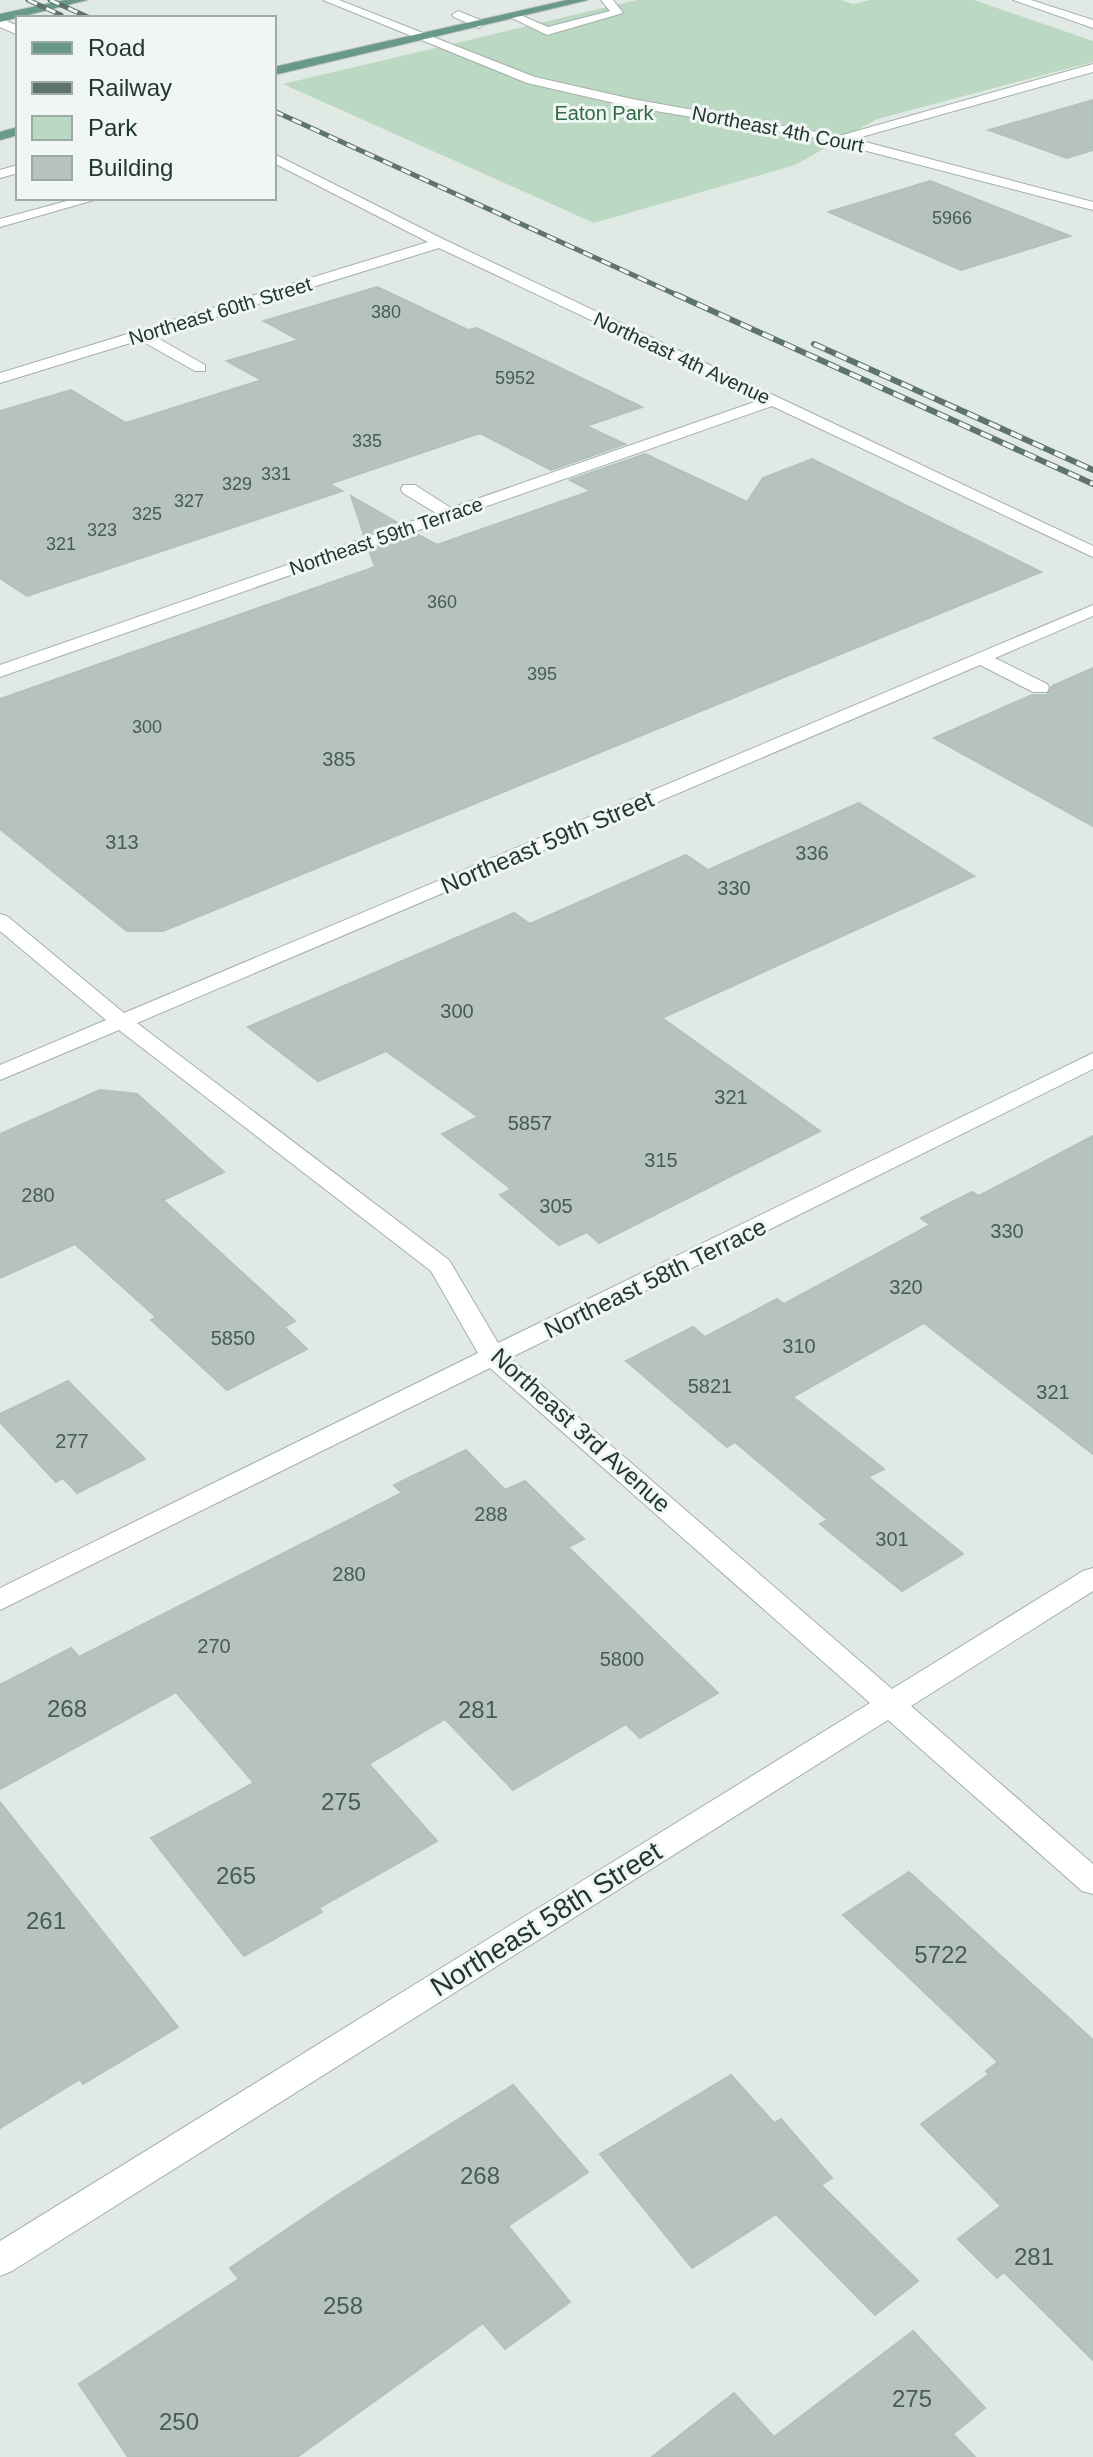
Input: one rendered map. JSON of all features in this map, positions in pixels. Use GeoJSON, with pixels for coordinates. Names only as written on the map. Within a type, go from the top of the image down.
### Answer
{"type":"FeatureCollection","features":[{"type":"Feature","properties":{"kind":"main road"},"geometry":{"type":"LineString","coordinates":[[16,16],[81,0]]}},
{"type":"Feature","properties":{"kind":"main road"},"geometry":{"type":"LineString","coordinates":[[276,71],[582,0]]}},
{"type":"Feature","properties":{"kind":"street","name":"Northeast 4th Court"},"geometry":{"type":"LineString","coordinates":[[329,0],[542,83],[632,103],[840,139],[1093,206]]}},
{"type":"Feature","properties":{"kind":"street"},"geometry":{"type":"LineString","coordinates":[[514,16],[547,31],[617,13],[607,0]]}},
{"type":"Feature","properties":{"kind":"street"},"geometry":{"type":"LineString","coordinates":[[1019,0],[1093,24]]}},
{"type":"Feature","properties":{"kind":"street"},"geometry":{"type":"LineString","coordinates":[[458,15],[479,24]]}},
{"type":"Feature","properties":{"kind":"street"},"geometry":{"type":"LineString","coordinates":[[840,139],[1093,68]]}},
{"type":"Feature","properties":{"kind":"street","name":"Northeast 4th Avenue"},"geometry":{"type":"LineString","coordinates":[[276,159],[440,243],[1093,552]]}},
{"type":"Feature","properties":{"kind":"street"},"geometry":{"type":"LineString","coordinates":[[0,223],[86,200]]}},
{"type":"Feature","properties":{"kind":"street","name":"Northeast 60th Street"},"geometry":{"type":"LineString","coordinates":[[0,378],[440,243]]}},
{"type":"Feature","properties":{"kind":"street"},"geometry":{"type":"LineString","coordinates":[[142,335],[200,368]]}},
{"type":"Feature","properties":{"kind":"street","name":"Northeast 59th Terrace"},"geometry":{"type":"LineString","coordinates":[[0,671],[772,401]]}},
{"type":"Feature","properties":{"kind":"street"},"geometry":{"type":"LineString","coordinates":[[409,489],[450,514]]}},
{"type":"Feature","properties":{"kind":"street","name":"Northeast 59th Street"},"geometry":{"type":"LineString","coordinates":[[0,1073],[1093,610]]}},
{"type":"Feature","properties":{"kind":"street"},"geometry":{"type":"LineString","coordinates":[[981,658],[1040,688]]}},
{"type":"Feature","properties":{"kind":"street","name":"Northeast 3rd Avenue"},"geometry":{"type":"LineString","coordinates":[[0,920],[122,1022],[440,1266],[494,1358],[1093,1882]]}},
{"type":"Feature","properties":{"kind":"street","name":"Northeast 58th Terrace"},"geometry":{"type":"LineString","coordinates":[[0,1600],[1093,1060]]}},
{"type":"Feature","properties":{"kind":"street","name":"Northeast 58th Street"},"geometry":{"type":"LineString","coordinates":[[0,2260],[1093,1578]]}},
{"type":"Feature","properties":{"kind":"green space","name":"Eaton Park"},"geometry":{"type":"Polygon","coordinates":[[[637,0],[841,0],[853,4],[870,0],[974,0],[1093,41],[1093,62],[877,119],[795,165],[594,223],[283,84],[637,0]]]}},
{"type":"Feature","properties":{"kind":"building"},"geometry":{"type":"Polygon","coordinates":[[[1093,100],[1093,150],[1067,158],[989,130],[1093,100]]]}},
{"type":"Feature","properties":{"kind":"building"},"geometry":{"type":"Polygon","coordinates":[[[930,181],[1070,236],[961,270],[829,212],[930,181]]]}},
{"type":"Feature","properties":{"kind":"building"},"geometry":{"type":"Polygon","coordinates":[[[377,287],[468,330],[477,328],[642,407],[586,426],[625,444],[551,470],[480,433],[329,484],[342,491],[27,596],[0,578],[0,411],[71,390],[126,423],[262,380],[227,361],[299,340],[264,321],[377,287]]]}},
{"type":"Feature","properties":{"kind":"building"},"geometry":{"type":"Polygon","coordinates":[[[645,454],[747,502],[763,478],[812,459],[1041,572],[163,931],[127,931],[0,829],[0,699],[375,567],[369,550],[417,534],[437,545],[591,491],[570,480],[645,454]]]}},
{"type":"Feature","properties":{"kind":"building"},"geometry":{"type":"Polygon","coordinates":[[[351,496],[398,523],[364,535],[351,496]]]}},
{"type":"Feature","properties":{"kind":"building"},"geometry":{"type":"Polygon","coordinates":[[[1093,668],[1093,826],[934,738],[1032,695],[1047,695],[1052,686],[1093,668]]]}},
{"type":"Feature","properties":{"kind":"building"},"geometry":{"type":"Polygon","coordinates":[[[859,803],[974,876],[662,1018],[820,1131],[599,1243],[587,1232],[559,1245],[500,1195],[511,1189],[442,1134],[478,1117],[386,1051],[318,1081],[248,1027],[514,913],[530,924],[686,855],[708,870],[859,803]]]}},
{"type":"Feature","properties":{"kind":"building"},"geometry":{"type":"Polygon","coordinates":[[[100,1090],[137,1094],[224,1172],[163,1200],[295,1321],[284,1327],[307,1349],[227,1390],[151,1320],[156,1317],[75,1244],[0,1278],[0,1134],[100,1090]]]}},
{"type":"Feature","properties":{"kind":"building"},"geometry":{"type":"Polygon","coordinates":[[[1093,1136],[1093,1454],[924,1323],[793,1397],[884,1469],[868,1477],[963,1554],[902,1591],[820,1524],[828,1520],[735,1442],[727,1447],[626,1361],[693,1327],[705,1337],[777,1299],[784,1304],[930,1225],[921,1218],[972,1192],[979,1196],[1093,1136]]]}},
{"type":"Feature","properties":{"kind":"building"},"geometry":{"type":"Polygon","coordinates":[[[68,1381],[145,1459],[77,1493],[63,1478],[56,1482],[0,1422],[0,1414],[68,1381]]]}},
{"type":"Feature","properties":{"kind":"building"},"geometry":{"type":"Polygon","coordinates":[[[466,1450],[505,1490],[525,1481],[584,1539],[568,1547],[718,1693],[640,1738],[626,1724],[513,1790],[445,1719],[369,1764],[437,1841],[319,1908],[322,1912],[244,1956],[151,1838],[254,1783],[176,1692],[0,1789],[0,1685],[71,1648],[79,1657],[402,1493],[394,1485],[466,1450]]]}},
{"type":"Feature","properties":{"kind":"building"},"geometry":{"type":"Polygon","coordinates":[[[0,1802],[178,2027],[83,2084],[80,2079],[0,2128],[0,1802]]]}},
{"type":"Feature","properties":{"kind":"building"},"geometry":{"type":"Polygon","coordinates":[[[909,1872],[1093,2040],[1093,2360],[1004,2272],[997,2278],[958,2239],[1001,2206],[921,2124],[989,2074],[986,2071],[998,2062],[843,1915],[909,1872]]]}},
{"type":"Feature","properties":{"kind":"building"},"geometry":{"type":"Polygon","coordinates":[[[731,2075],[774,2123],[781,2119],[832,2178],[821,2185],[918,2281],[875,2315],[776,2214],[692,2268],[600,2154],[731,2075]]]}},
{"type":"Feature","properties":{"kind":"building"},"geometry":{"type":"Polygon","coordinates":[[[513,2085],[588,2172],[508,2226],[570,2302],[505,2349],[483,2323],[297,2457],[128,2457],[79,2384],[239,2279],[230,2268],[336,2196],[513,2085]]]}},
{"type":"Feature","properties":{"kind":"building"},"geometry":{"type":"Polygon","coordinates":[[[913,2331],[985,2408],[953,2434],[975,2457],[652,2457],[734,2393],[774,2437],[913,2331]]]}},
{"type":"Feature","properties":{"kind":"railway"},"geometry":{"type":"LineString","coordinates":[[28,0],[61,15]]}},
{"type":"Feature","properties":{"kind":"railway"},"geometry":{"type":"LineString","coordinates":[[50,0],[86,16]]}},
{"type":"Feature","properties":{"kind":"railway"},"geometry":{"type":"LineString","coordinates":[[276,112],[679,296]]}},
{"type":"Feature","properties":{"kind":"railway"},"geometry":{"type":"LineString","coordinates":[[675,294],[1093,484]]}},
{"type":"Feature","properties":{"kind":"railway"},"geometry":{"type":"LineString","coordinates":[[814,344],[1093,470]]}}]}
